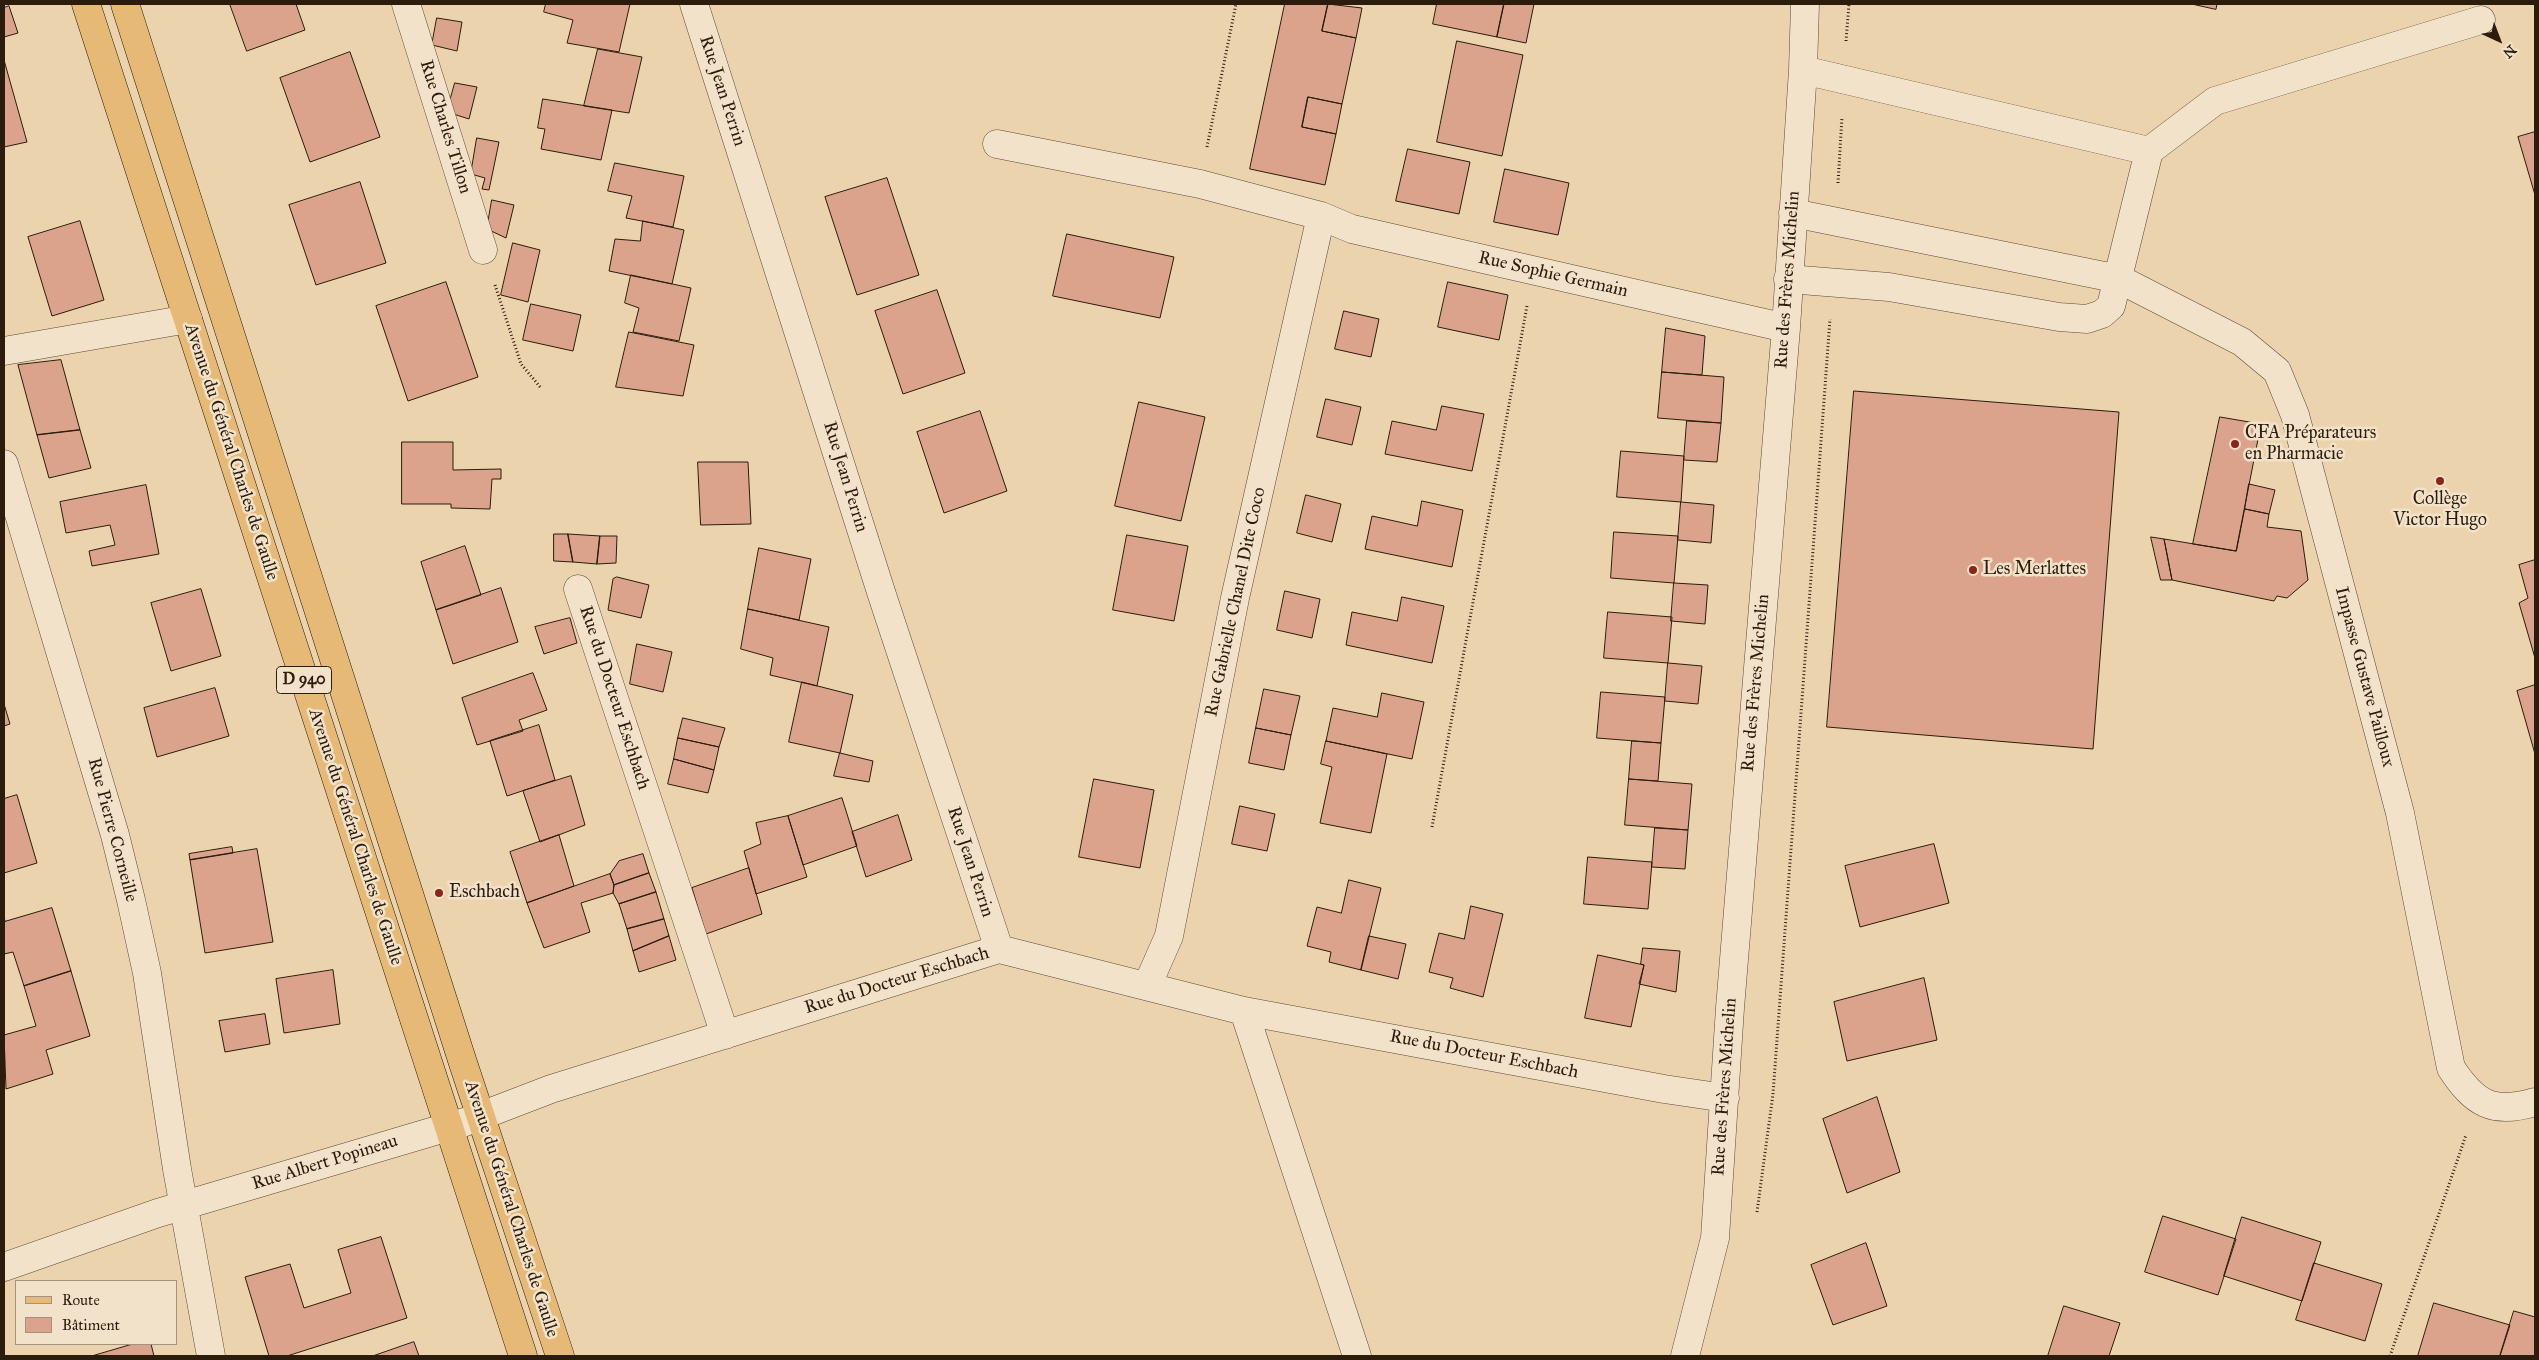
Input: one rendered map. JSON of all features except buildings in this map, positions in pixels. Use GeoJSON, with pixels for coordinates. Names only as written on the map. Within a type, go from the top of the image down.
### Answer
{"type":"FeatureCollection","features":[{"type":"Feature","properties":{"kind":"main road","name":"Avenue du Général Charles de Gaulle"},"geometry":{"type":"LineString","coordinates":[[86,4],[188,319],[465,1121],[560,1356]]}},
{"type":"Feature","properties":{"kind":"main road","name":"Avenue du Général Charles de Gaulle"},"geometry":{"type":"LineString","coordinates":[[125,4],[465,1121],[523,1356]]}},
{"type":"Feature","properties":{"kind":"street","name":"Rue Charles Tillon"},"geometry":{"type":"LineString","coordinates":[[406,4],[483,250]]}},
{"type":"Feature","properties":{"kind":"street","name":"Rue Jean Perrin"},"geometry":{"type":"LineString","coordinates":[[694,4],[882,595],[999,949]]}},
{"type":"Feature","properties":{"kind":"street","name":"Rue des Frères Michelin"},"geometry":{"type":"LineString","coordinates":[[1685,1356],[1715,1238],[1786,328],[1803,70],[1800,5]]}},
{"type":"Feature","properties":{"kind":"street"},"geometry":{"type":"LineString","coordinates":[[1788,279],[1890,287],[2059,317],[2087,319],[2102,314],[2111,306],[2119,279],[2149,151],[2215,101],[2481,20]]}},
{"type":"Feature","properties":{"kind":"street"},"geometry":{"type":"LineString","coordinates":[[1803,70],[2149,151]]}},
{"type":"Feature","properties":{"kind":"street","name":"Rue Sophie Germain"},"geometry":{"type":"LineString","coordinates":[[997,144],[1200,184],[1321,216],[1352,230],[1786,328]]}},
{"type":"Feature","properties":{"kind":"street","name":"Impasse Gustave Pailloux"},"geometry":{"type":"LineString","coordinates":[[1793,213],[2119,279],[2242,342],[2277,370],[2295,415],[2400,812],[2451,1068],[2477,1100]]}},
{"type":"Feature","properties":{"kind":"street","name":"Rue Gabrielle Chanel Dite Coco"},"geometry":{"type":"LineString","coordinates":[[1147,986],[1169,936],[1235,598],[1321,216]]}},
{"type":"Feature","properties":{"kind":"street"},"geometry":{"type":"LineString","coordinates":[[4,351],[188,319]]}},
{"type":"Feature","properties":{"kind":"street","name":"Rue Pierre Corneille"},"geometry":{"type":"LineString","coordinates":[[4,464],[115,835],[132,900],[147,973],[184,1205]]}},
{"type":"Feature","properties":{"kind":"street","name":"Rue du Docteur Eschbach"},"geometry":{"type":"LineString","coordinates":[[578,589],[725,1035]]}},
{"type":"Feature","properties":{"kind":"street","name":"Rue du Docteur Eschbach"},"geometry":{"type":"LineString","coordinates":[[465,1121],[551,1090],[999,949],[1244,1011],[1655,1087],[1725,1098]]}},
{"type":"Feature","properties":{"kind":"street"},"geometry":{"type":"LineString","coordinates":[[1244,1011],[1357,1356]]}},
{"type":"Feature","properties":{"kind":"street"},"geometry":{"type":"LineString","coordinates":[[2477,1100],[2497,1107],[2523,1106],[2535,1102]]}},
{"type":"Feature","properties":{"kind":"street","name":"Rue Albert Popineau"},"geometry":{"type":"LineString","coordinates":[[4,1267],[184,1205],[465,1121]]}},
{"type":"Feature","properties":{"kind":"street"},"geometry":{"type":"LineString","coordinates":[[184,1205],[211,1356]]}},
{"type":"Feature","properties":{"kind":"path"},"geometry":{"type":"LineString","coordinates":[[1200,184],[1236,4]]}},
{"type":"Feature","properties":{"kind":"path"},"geometry":{"type":"LineString","coordinates":[[1836,221],[1849,4]]}},
{"type":"Feature","properties":{"kind":"path"},"geometry":{"type":"LineString","coordinates":[[483,250],[521,364],[541,388]]}},
{"type":"Feature","properties":{"kind":"path"},"geometry":{"type":"LineString","coordinates":[[1432,827],[1535,271]]}},
{"type":"Feature","properties":{"kind":"path"},"geometry":{"type":"LineString","coordinates":[[1757,1216],[1773,1094],[1832,282]]}},
{"type":"Feature","properties":{"kind":"path"},"geometry":{"type":"LineString","coordinates":[[2390,1356],[2477,1100]]}},
{"type":"Feature","properties":{"kind":"place","name":"CFA Préparateurs en Pharmacie"},"geometry":{"type":"Point","coordinates":[2235,444]}},
{"type":"Feature","properties":{"kind":"place","name":"Collège Victor Hugo"},"geometry":{"type":"Point","coordinates":[2440,481]}},
{"type":"Feature","properties":{"kind":"place","name":"Les Merlattes"},"geometry":{"type":"Point","coordinates":[1973,570]}},
{"type":"Feature","properties":{"kind":"place","name":"Eschbach"},"geometry":{"type":"Point","coordinates":[439,893]}}]}
